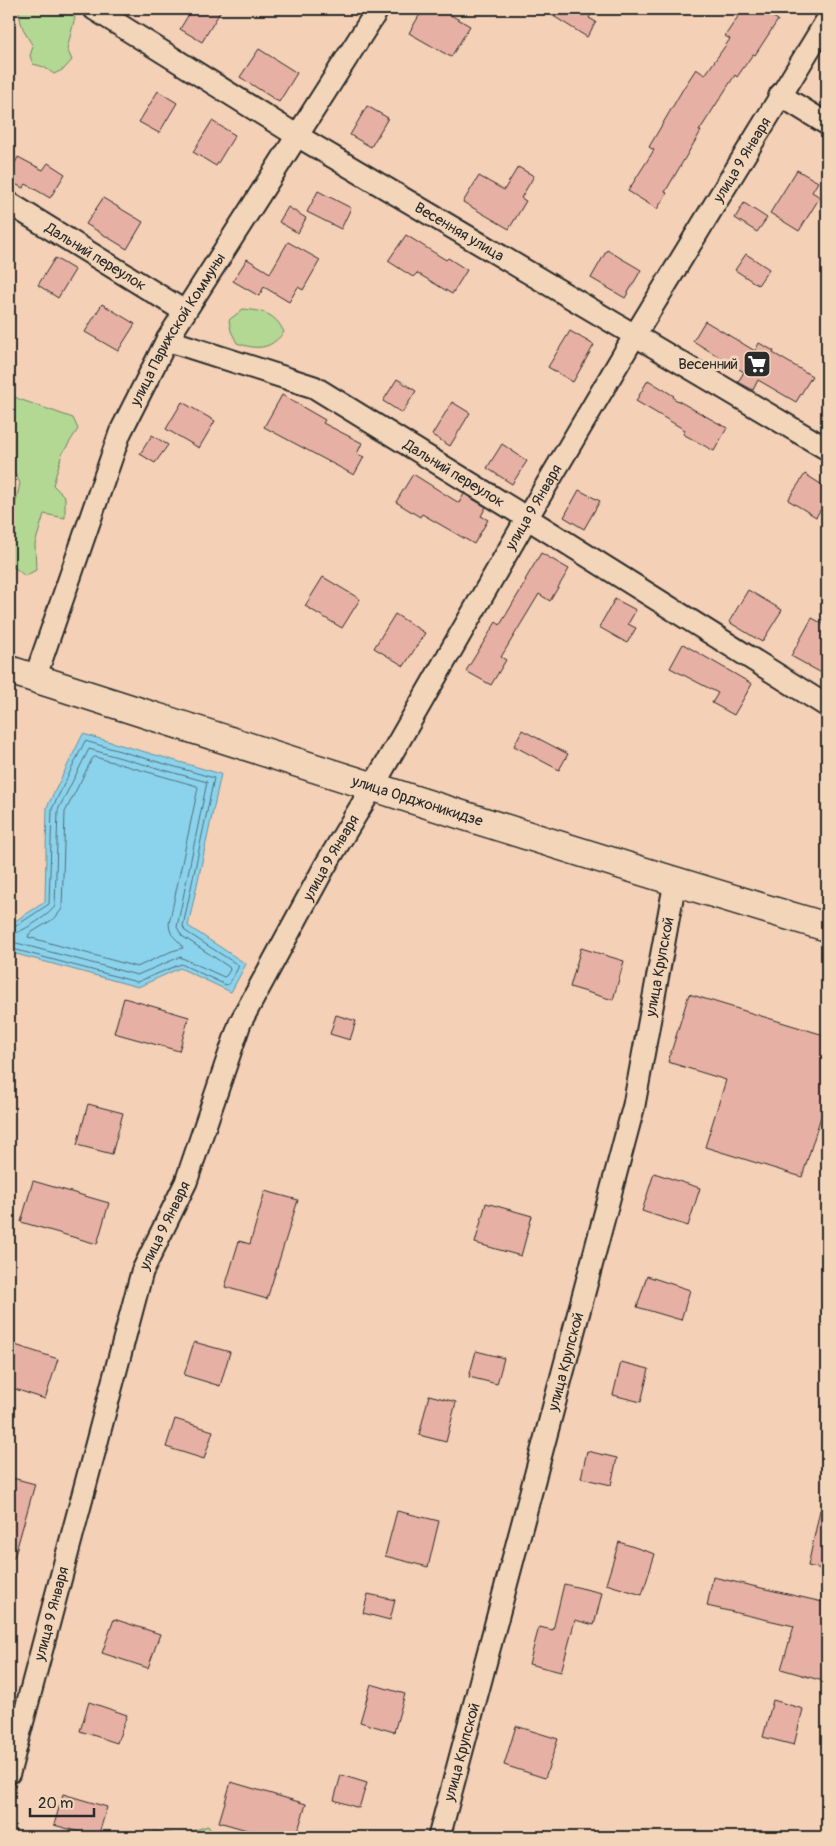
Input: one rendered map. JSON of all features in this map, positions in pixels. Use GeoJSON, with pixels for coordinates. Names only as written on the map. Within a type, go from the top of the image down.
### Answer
{"type":"FeatureCollection","features":[{"type":"Feature","properties":{"kind":"main road","name":"улица Орджоникидзе"},"geometry":{"type":"LineString","coordinates":[[9,670],[372,788],[827,927]]}},
{"type":"Feature","properties":{"kind":"street","name":"Весенняя улица"},"geometry":{"type":"LineString","coordinates":[[94,9],[296,135],[827,449]]}},
{"type":"Feature","properties":{"kind":"street","name":"улица Парижской Коммуны"},"geometry":{"type":"LineString","coordinates":[[34,678],[120,433],[167,340],[378,9]]}},
{"type":"Feature","properties":{"kind":"street","name":"улица 9 Января"},"geometry":{"type":"LineString","coordinates":[[9,1773],[142,1272],[186,1182],[240,1022],[325,866],[527,518],[635,335],[827,20]]}},
{"type":"Feature","properties":{"kind":"street"},"geometry":{"type":"LineString","coordinates":[[780,95],[827,124]]}},
{"type":"Feature","properties":{"kind":"street","name":"Дальний переулок"},"geometry":{"type":"LineString","coordinates":[[9,203],[184,311]]}},
{"type":"Feature","properties":{"kind":"street","name":"Дальний переулок"},"geometry":{"type":"LineString","coordinates":[[167,340],[314,387],[827,706]]}},
{"type":"Feature","properties":{"kind":"street","name":"улица Крупской"},"geometry":{"type":"LineString","coordinates":[[439,1837],[634,1105],[675,882]]}},
{"type":"Feature","properties":{"kind":"green space"},"geometry":{"type":"Polygon","coordinates":[[[61,9],[75,17],[67,49],[72,60],[64,69],[54,74],[44,67],[33,64],[30,56],[33,46],[22,25],[19,10],[61,9]]]}},
{"type":"Feature","properties":{"kind":"green space"},"geometry":{"type":"Polygon","coordinates":[[[243,309],[268,314],[277,321],[284,332],[274,342],[263,347],[251,347],[237,343],[231,331],[229,320],[243,309]]]}},
{"type":"Feature","properties":{"kind":"green space"},"geometry":{"type":"Polygon","coordinates":[[[9,394],[73,418],[78,429],[62,454],[53,485],[65,497],[65,518],[44,514],[35,544],[36,570],[25,576],[14,567],[9,566],[9,534],[20,483],[9,463],[9,394]]]}},
{"type":"Feature","properties":{"kind":"green space"},"geometry":{"type":"Polygon","coordinates":[[[208,1826],[215,1837],[150,1837],[154,1831],[180,1835],[208,1826]]]}},
{"type":"Feature","properties":{"kind":"water"},"geometry":{"type":"Polygon","coordinates":[[[83,734],[221,774],[188,926],[246,964],[231,992],[180,968],[138,987],[9,952],[9,925],[45,902],[47,807],[83,734]]]}},
{"type":"Feature","properties":{"kind":"building"},"geometry":{"type":"Polygon","coordinates":[[[192,9],[222,9],[202,42],[180,29],[192,9]]]}},
{"type":"Feature","properties":{"kind":"building"},"geometry":{"type":"Polygon","coordinates":[[[423,9],[440,9],[470,26],[451,57],[409,33],[423,9]]]}},
{"type":"Feature","properties":{"kind":"building"},"geometry":{"type":"Polygon","coordinates":[[[542,9],[594,9],[589,18],[596,22],[587,37],[542,9]]]}},
{"type":"Feature","properties":{"kind":"building"},"geometry":{"type":"Polygon","coordinates":[[[743,9],[760,9],[778,20],[755,55],[753,54],[737,77],[735,75],[699,131],[701,131],[657,209],[628,191],[654,150],[649,147],[683,89],[696,69],[705,75],[730,39],[725,36],[743,9]]]}},
{"type":"Feature","properties":{"kind":"building"},"geometry":{"type":"Polygon","coordinates":[[[259,49],[297,73],[279,102],[240,77],[259,49]]]}},
{"type":"Feature","properties":{"kind":"building"},"geometry":{"type":"Polygon","coordinates":[[[158,91],[177,103],[159,133],[139,122],[158,91]]]}},
{"type":"Feature","properties":{"kind":"building"},"geometry":{"type":"Polygon","coordinates":[[[367,106],[388,118],[371,147],[350,135],[367,106]]]}},
{"type":"Feature","properties":{"kind":"building"},"geometry":{"type":"Polygon","coordinates":[[[212,121],[235,135],[216,166],[193,152],[212,121]]]}},
{"type":"Feature","properties":{"kind":"building"},"geometry":{"type":"Polygon","coordinates":[[[18,157],[43,170],[48,163],[65,174],[50,198],[26,184],[23,188],[9,181],[9,176],[18,157]]]}},
{"type":"Feature","properties":{"kind":"building"},"geometry":{"type":"Polygon","coordinates":[[[518,167],[534,176],[521,198],[526,201],[509,229],[463,202],[479,176],[504,190],[518,167]]]}},
{"type":"Feature","properties":{"kind":"building"},"geometry":{"type":"Polygon","coordinates":[[[797,170],[818,182],[812,192],[820,197],[799,231],[770,213],[797,170]]]}},
{"type":"Feature","properties":{"kind":"building"},"geometry":{"type":"Polygon","coordinates":[[[318,191],[351,208],[341,229],[307,212],[318,191]]]}},
{"type":"Feature","properties":{"kind":"building"},"geometry":{"type":"Polygon","coordinates":[[[103,198],[143,222],[127,249],[86,224],[103,198]]]}},
{"type":"Feature","properties":{"kind":"building"},"geometry":{"type":"Polygon","coordinates":[[[744,203],[767,218],[757,232],[735,218],[744,203]]]}},
{"type":"Feature","properties":{"kind":"building"},"geometry":{"type":"Polygon","coordinates":[[[288,207],[306,218],[298,233],[279,222],[288,207]]]}},
{"type":"Feature","properties":{"kind":"building"},"geometry":{"type":"Polygon","coordinates":[[[406,235],[446,260],[448,258],[467,270],[452,294],[417,273],[413,277],[388,261],[406,235]]]}},
{"type":"Feature","properties":{"kind":"building"},"geometry":{"type":"Polygon","coordinates":[[[288,242],[320,260],[303,290],[298,287],[289,302],[264,287],[259,296],[233,281],[247,259],[270,273],[288,242]]]}},
{"type":"Feature","properties":{"kind":"building"},"geometry":{"type":"Polygon","coordinates":[[[607,250],[641,270],[625,298],[591,278],[607,250]]]}},
{"type":"Feature","properties":{"kind":"building"},"geometry":{"type":"Polygon","coordinates":[[[746,254],[769,269],[758,285],[735,270],[746,254]]]}},
{"type":"Feature","properties":{"kind":"building"},"geometry":{"type":"Polygon","coordinates":[[[55,258],[75,270],[58,298],[38,285],[55,258]]]}},
{"type":"Feature","properties":{"kind":"building"},"geometry":{"type":"Polygon","coordinates":[[[102,304],[135,324],[118,351],[85,332],[102,304]]]}},
{"type":"Feature","properties":{"kind":"building"},"geometry":{"type":"Polygon","coordinates":[[[705,321],[755,351],[759,343],[812,376],[796,402],[758,380],[753,390],[738,382],[744,372],[693,341],[705,321]]]}},
{"type":"Feature","properties":{"kind":"building"},"geometry":{"type":"Polygon","coordinates":[[[570,331],[594,345],[573,382],[548,367],[570,331]]]}},
{"type":"Feature","properties":{"kind":"building"},"geometry":{"type":"Polygon","coordinates":[[[397,379],[416,391],[402,413],[383,401],[397,379]]]}},
{"type":"Feature","properties":{"kind":"building"},"geometry":{"type":"Polygon","coordinates":[[[648,380],[674,396],[673,398],[727,428],[714,451],[683,434],[685,430],[636,401],[648,380]]]}},
{"type":"Feature","properties":{"kind":"building"},"geometry":{"type":"Polygon","coordinates":[[[282,395],[325,420],[323,423],[362,443],[357,454],[364,457],[354,475],[264,427],[282,395]]]}},
{"type":"Feature","properties":{"kind":"building"},"geometry":{"type":"Polygon","coordinates":[[[182,402],[215,421],[199,448],[166,429],[182,402]]]}},
{"type":"Feature","properties":{"kind":"building"},"geometry":{"type":"Polygon","coordinates":[[[452,402],[470,413],[450,446],[432,435],[452,402]]]}},
{"type":"Feature","properties":{"kind":"building"},"geometry":{"type":"Polygon","coordinates":[[[152,435],[168,445],[155,463],[140,454],[152,435]]]}},
{"type":"Feature","properties":{"kind":"building"},"geometry":{"type":"Polygon","coordinates":[[[502,444],[527,461],[512,484],[487,468],[502,444]]]}},
{"type":"Feature","properties":{"kind":"building"},"geometry":{"type":"Polygon","coordinates":[[[413,474],[459,503],[464,494],[486,507],[481,516],[488,520],[474,544],[422,514],[420,517],[396,502],[413,474]]]}},
{"type":"Feature","properties":{"kind":"building"},"geometry":{"type":"Polygon","coordinates":[[[805,474],[827,488],[827,499],[816,517],[788,500],[805,474]]]}},
{"type":"Feature","properties":{"kind":"building"},"geometry":{"type":"Polygon","coordinates":[[[579,490],[600,501],[584,529],[564,517],[579,490]]]}},
{"type":"Feature","properties":{"kind":"building"},"geometry":{"type":"Polygon","coordinates":[[[541,553],[569,569],[550,601],[539,594],[501,657],[506,660],[491,685],[466,671],[496,622],[500,625],[541,553]]]}},
{"type":"Feature","properties":{"kind":"building"},"geometry":{"type":"Polygon","coordinates":[[[323,577],[360,599],[342,628],[305,606],[323,577]]]}},
{"type":"Feature","properties":{"kind":"building"},"geometry":{"type":"Polygon","coordinates":[[[748,590],[782,610],[762,642],[729,622],[748,590]]]}},
{"type":"Feature","properties":{"kind":"building"},"geometry":{"type":"Polygon","coordinates":[[[615,599],[636,610],[628,624],[636,628],[627,643],[599,627],[615,599]]]}},
{"type":"Feature","properties":{"kind":"building"},"geometry":{"type":"Polygon","coordinates":[[[395,614],[425,633],[404,666],[374,648],[395,614]]]}},
{"type":"Feature","properties":{"kind":"building"},"geometry":{"type":"Polygon","coordinates":[[[812,618],[827,626],[827,676],[791,656],[812,618]]]}},
{"type":"Feature","properties":{"kind":"building"},"geometry":{"type":"Polygon","coordinates":[[[683,644],[752,684],[734,715],[712,703],[718,693],[670,668],[683,644]]]}},
{"type":"Feature","properties":{"kind":"building"},"geometry":{"type":"Polygon","coordinates":[[[522,730],[568,754],[559,770],[514,746],[522,730]]]}},
{"type":"Feature","properties":{"kind":"building"},"geometry":{"type":"Polygon","coordinates":[[[581,948],[624,961],[613,1000],[570,987],[581,948]]]}},
{"type":"Feature","properties":{"kind":"building"},"geometry":{"type":"Polygon","coordinates":[[[689,994],[827,1036],[827,1111],[823,1110],[802,1177],[705,1147],[726,1080],[668,1062],[689,994]]]}},
{"type":"Feature","properties":{"kind":"building"},"geometry":{"type":"Polygon","coordinates":[[[124,998],[189,1017],[179,1051],[114,1033],[124,998]]]}},
{"type":"Feature","properties":{"kind":"building"},"geometry":{"type":"Polygon","coordinates":[[[336,1015],[356,1021],[350,1040],[330,1034],[336,1015]]]}},
{"type":"Feature","properties":{"kind":"building"},"geometry":{"type":"Polygon","coordinates":[[[88,1104],[123,1113],[112,1154],[77,1145],[88,1104]]]}},
{"type":"Feature","properties":{"kind":"building"},"geometry":{"type":"Polygon","coordinates":[[[654,1173],[700,1188],[688,1226],[642,1211],[654,1173]]]}},
{"type":"Feature","properties":{"kind":"building"},"geometry":{"type":"Polygon","coordinates":[[[33,1181],[109,1203],[97,1244],[21,1222],[33,1181]]]}},
{"type":"Feature","properties":{"kind":"building"},"geometry":{"type":"Polygon","coordinates":[[[265,1191],[298,1200],[267,1299],[225,1287],[239,1241],[250,1244],[265,1191]]]}},
{"type":"Feature","properties":{"kind":"building"},"geometry":{"type":"Polygon","coordinates":[[[486,1203],[532,1216],[521,1256],[475,1243],[486,1203]]]}},
{"type":"Feature","properties":{"kind":"building"},"geometry":{"type":"Polygon","coordinates":[[[647,1276],[690,1290],[681,1320],[637,1307],[647,1276]]]}},
{"type":"Feature","properties":{"kind":"building"},"geometry":{"type":"Polygon","coordinates":[[[194,1342],[230,1352],[220,1386],[184,1375],[194,1342]]]}},
{"type":"Feature","properties":{"kind":"building"},"geometry":{"type":"Polygon","coordinates":[[[9,1343],[58,1359],[45,1399],[9,1387],[9,1343]]]}},
{"type":"Feature","properties":{"kind":"building"},"geometry":{"type":"Polygon","coordinates":[[[476,1351],[504,1358],[497,1384],[469,1377],[476,1351]]]}},
{"type":"Feature","properties":{"kind":"building"},"geometry":{"type":"Polygon","coordinates":[[[621,1362],[649,1369],[641,1402],[613,1395],[621,1362]]]}},
{"type":"Feature","properties":{"kind":"building"},"geometry":{"type":"Polygon","coordinates":[[[429,1395],[456,1402],[446,1442],[419,1435],[429,1395]]]}},
{"type":"Feature","properties":{"kind":"building"},"geometry":{"type":"Polygon","coordinates":[[[175,1419],[213,1431],[204,1459],[166,1447],[175,1419]]]}},
{"type":"Feature","properties":{"kind":"building"},"geometry":{"type":"Polygon","coordinates":[[[587,1451],[617,1458],[611,1485],[581,1478],[587,1451]]]}},
{"type":"Feature","properties":{"kind":"building"},"geometry":{"type":"Polygon","coordinates":[[[9,1477],[35,1484],[14,1558],[9,1557],[9,1477]]]}},
{"type":"Feature","properties":{"kind":"building"},"geometry":{"type":"Polygon","coordinates":[[[820,1510],[827,1511],[827,1570],[808,1566],[820,1510]]]}},
{"type":"Feature","properties":{"kind":"building"},"geometry":{"type":"Polygon","coordinates":[[[397,1511],[439,1521],[428,1567],[385,1556],[397,1511]]]}},
{"type":"Feature","properties":{"kind":"building"},"geometry":{"type":"Polygon","coordinates":[[[619,1542],[655,1554],[642,1595],[606,1584],[619,1542]]]}},
{"type":"Feature","properties":{"kind":"building"},"geometry":{"type":"Polygon","coordinates":[[[713,1577],[827,1603],[827,1667],[823,1681],[781,1669],[794,1626],[707,1606],[713,1577]]]}},
{"type":"Feature","properties":{"kind":"building"},"geometry":{"type":"Polygon","coordinates":[[[564,1584],[602,1593],[594,1625],[575,1620],[561,1672],[529,1664],[539,1627],[553,1630],[564,1584]]]}},
{"type":"Feature","properties":{"kind":"building"},"geometry":{"type":"Polygon","coordinates":[[[368,1594],[395,1600],[390,1620],[363,1613],[368,1594]]]}},
{"type":"Feature","properties":{"kind":"building"},"geometry":{"type":"Polygon","coordinates":[[[114,1619],[160,1634],[148,1668],[102,1653],[114,1619]]]}},
{"type":"Feature","properties":{"kind":"building"},"geometry":{"type":"Polygon","coordinates":[[[371,1684],[405,1694],[394,1732],[360,1722],[371,1684]]]}},
{"type":"Feature","properties":{"kind":"building"},"geometry":{"type":"Polygon","coordinates":[[[773,1700],[803,1709],[794,1745],[763,1737],[773,1700]]]}},
{"type":"Feature","properties":{"kind":"building"},"geometry":{"type":"Polygon","coordinates":[[[89,1702],[127,1715],[117,1743],[80,1731],[89,1702]]]}},
{"type":"Feature","properties":{"kind":"building"},"geometry":{"type":"Polygon","coordinates":[[[516,1726],[558,1739],[545,1778],[504,1765],[516,1726]]]}},
{"type":"Feature","properties":{"kind":"building"},"geometry":{"type":"Polygon","coordinates":[[[341,1775],[367,1783],[359,1808],[334,1800],[341,1775]]]}},
{"type":"Feature","properties":{"kind":"building"},"geometry":{"type":"Polygon","coordinates":[[[231,1782],[306,1804],[296,1837],[271,1837],[219,1822],[231,1782]]]}},
{"type":"Feature","properties":{"kind":"building"},"geometry":{"type":"Polygon","coordinates":[[[63,1794],[107,1807],[98,1837],[54,1825],[63,1794]]]}},
{"type":"Feature","properties":{"kind":"place","name":"Весенний"},"geometry":{"type":"Point","coordinates":[757,364]}}]}
